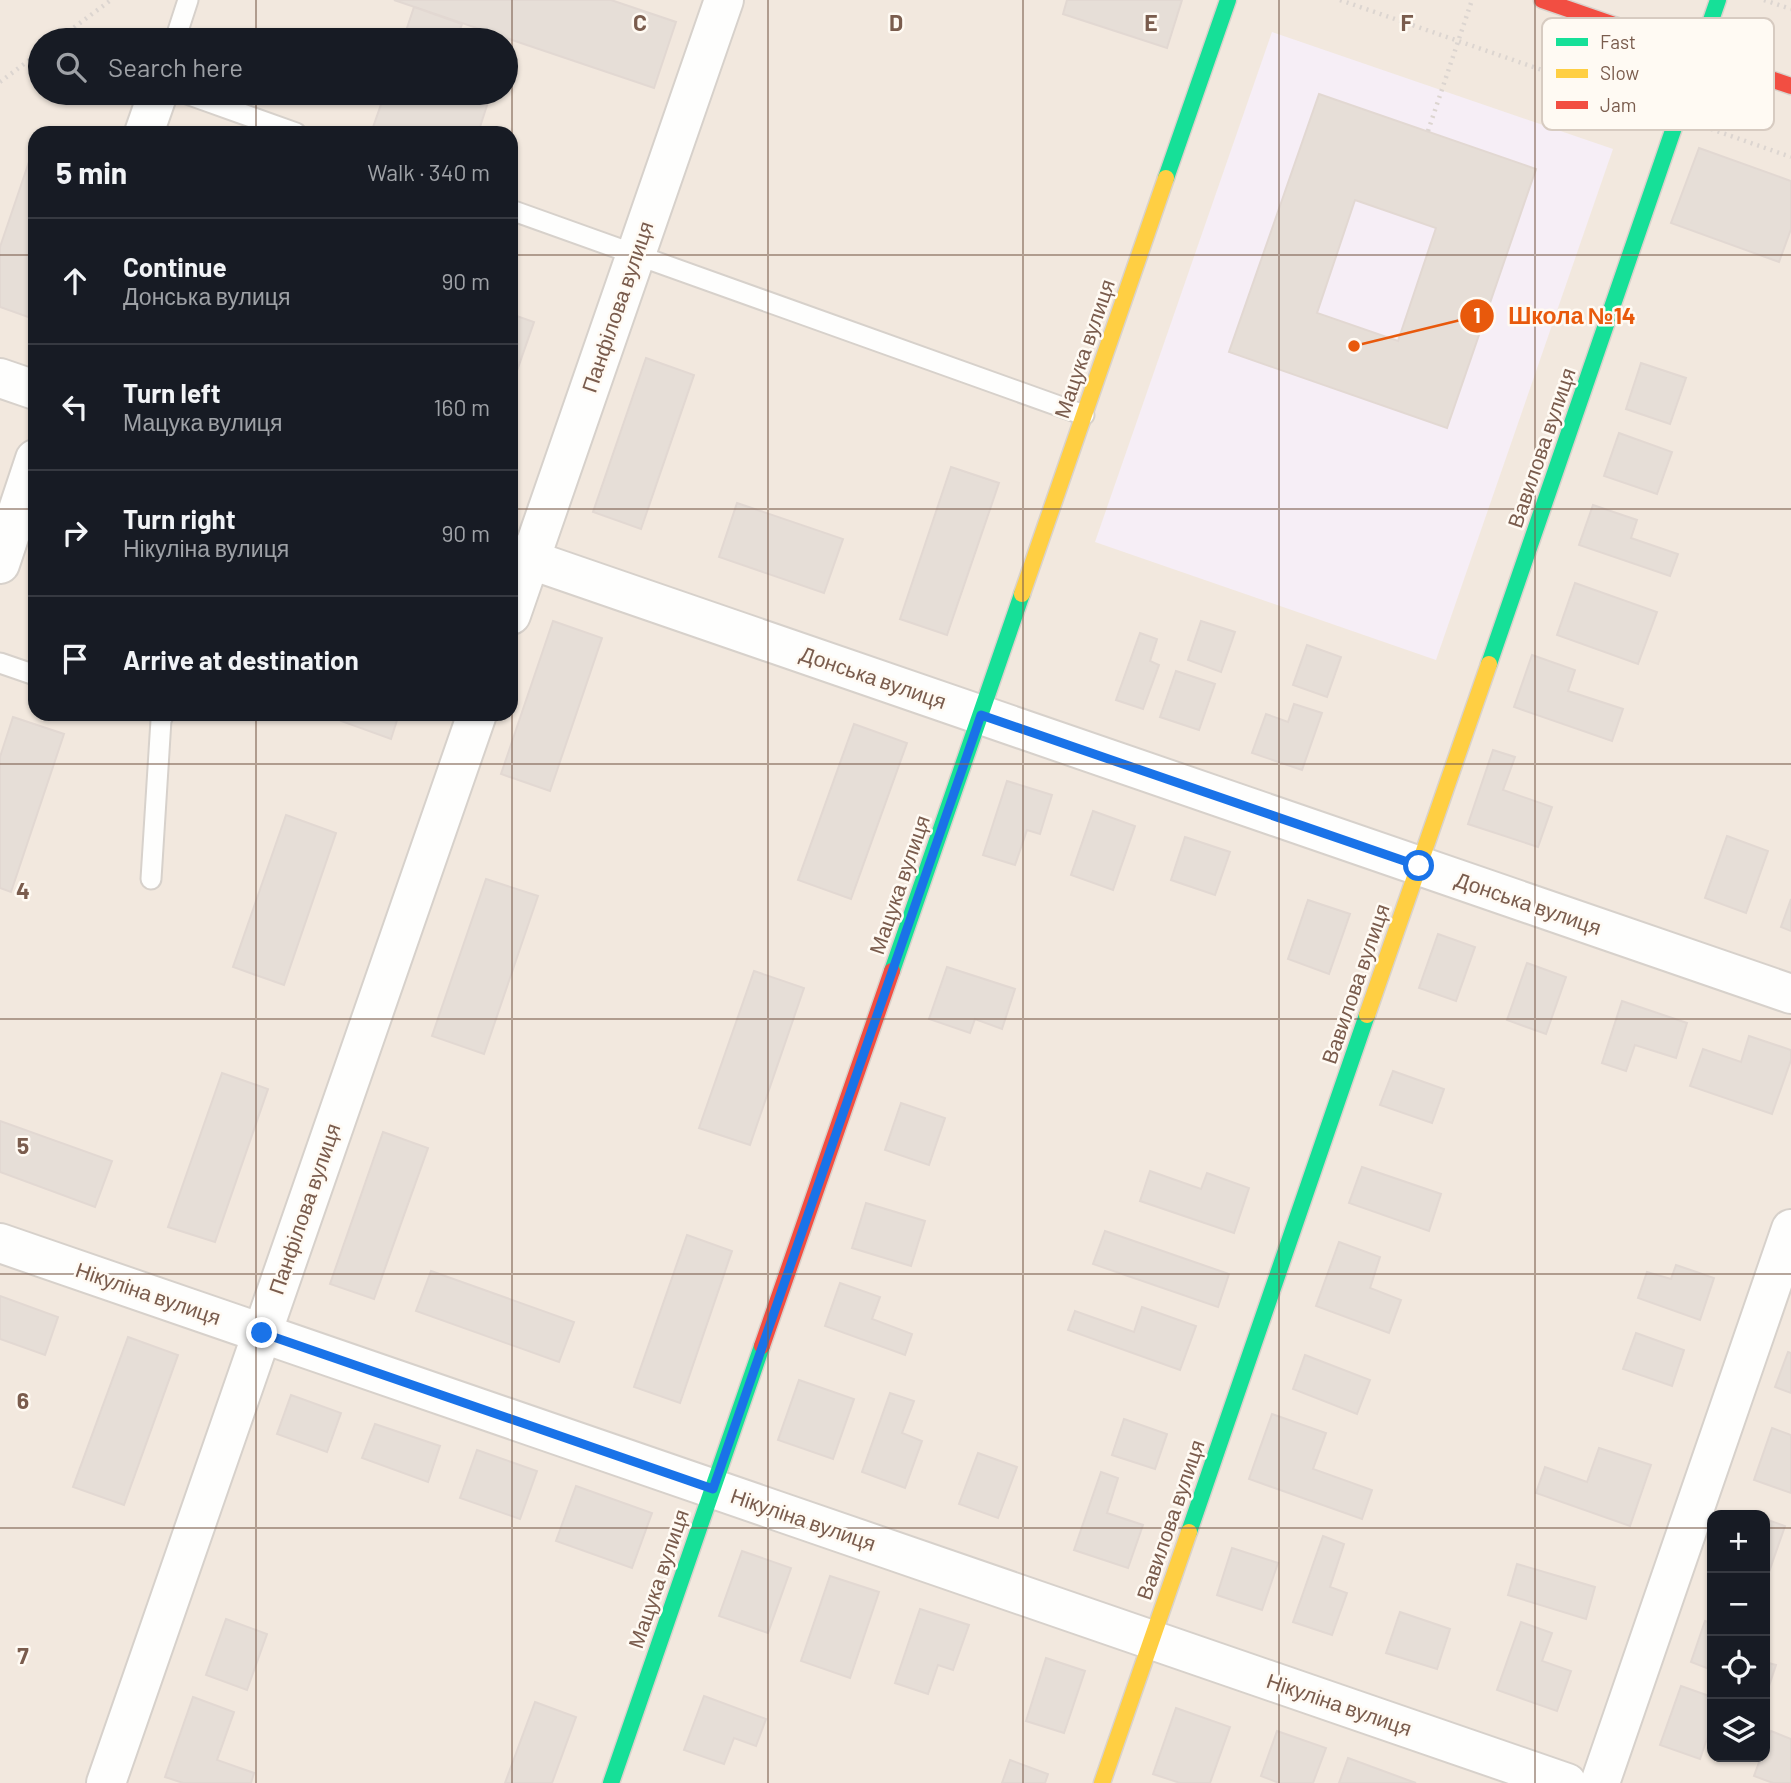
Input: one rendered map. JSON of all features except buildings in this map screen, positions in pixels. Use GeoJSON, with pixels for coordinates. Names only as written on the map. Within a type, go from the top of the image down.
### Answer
{"type":"FeatureCollection","features":[{"type":"Feature","properties":{"kind":"street","name":"Панфілова вулиця"},"geometry":{"type":"LineString","coordinates":[[520,557],[636,255],[724,0]]}},
{"type":"Feature","properties":{"kind":"street","name":"Мацука вулиця"},"geometry":{"type":"LineString","coordinates":[[611,1783],[1228,0]]}},
{"type":"Feature","properties":{"kind":"street"},"geometry":{"type":"LineString","coordinates":[[1542,0],[1594,18]]}},
{"type":"Feature","properties":{"kind":"street","name":"Вавилова вулиця"},"geometry":{"type":"LineString","coordinates":[[1712,18],[1718,0]]}},
{"type":"Feature","properties":{"kind":"street"},"geometry":{"type":"LineString","coordinates":[[1774,80],[1791,86]]}},
{"type":"Feature","properties":{"kind":"street"},"geometry":{"type":"LineString","coordinates":[[146,126],[154,105]]}},
{"type":"Feature","properties":{"kind":"street","name":"Вавилова вулиця"},"geometry":{"type":"LineString","coordinates":[[1102,1783],[1674,130]]}},
{"type":"Feature","properties":{"kind":"street"},"geometry":{"type":"LineString","coordinates":[[0,378],[28,388]]}},
{"type":"Feature","properties":{"kind":"street"},"geometry":{"type":"LineString","coordinates":[[0,565],[28,480]]}},
{"type":"Feature","properties":{"kind":"street","name":"Донська вулиця"},"geometry":{"type":"LineString","coordinates":[[520,557],[1791,994]]}},
{"type":"Feature","properties":{"kind":"street","name":"Панфілова вулиця"},"geometry":{"type":"LineString","coordinates":[[106,1783],[475,721]]}},
{"type":"Feature","properties":{"kind":"street"},"geometry":{"type":"LineString","coordinates":[[1601,1783],[1791,1228]]}},
{"type":"Feature","properties":{"kind":"street","name":"Нікуліна вулиця"},"geometry":{"type":"LineString","coordinates":[[0,1242],[1567,1783]]}},
{"type":"Feature","properties":{"kind":"lane"},"geometry":{"type":"LineString","coordinates":[[179,28],[188,0]]}},
{"type":"Feature","properties":{"kind":"lane"},"geometry":{"type":"LineString","coordinates":[[218,105],[276,126]]}},
{"type":"Feature","properties":{"kind":"lane"},"geometry":{"type":"LineString","coordinates":[[518,213],[1084,415]]}},
{"type":"Feature","properties":{"kind":"lane"},"geometry":{"type":"LineString","coordinates":[[0,663],[28,673]]}},
{"type":"Feature","properties":{"kind":"lane"},"geometry":{"type":"LineString","coordinates":[[151,879],[156,721]]}},
{"type":"Feature","properties":{"kind":"path"},"geometry":{"type":"LineString","coordinates":[[73,28],[111,0]]}},
{"type":"Feature","properties":{"kind":"path"},"geometry":{"type":"LineString","coordinates":[[1340,0],[1542,70]]}},
{"type":"Feature","properties":{"kind":"path"},"geometry":{"type":"LineString","coordinates":[[1427,131],[1472,0]]}},
{"type":"Feature","properties":{"kind":"path"},"geometry":{"type":"LineString","coordinates":[[1764,0],[1791,9]]}},
{"type":"Feature","properties":{"kind":"path"},"geometry":{"type":"LineString","coordinates":[[0,82],[28,61]]}},
{"type":"Feature","properties":{"kind":"path"},"geometry":{"type":"LineString","coordinates":[[1713,130],[1791,157]]}},
{"type":"Feature","properties":{"kind":"shaded area"},"geometry":{"type":"Polygon","coordinates":[[[0,0],[1791,0],[1791,1783],[0,1783],[0,0]]]}},
{"type":"Feature","properties":{"kind":"shaded area"},"geometry":{"type":"Polygon","coordinates":[[[1272,32],[1542,125],[1542,130],[1558,130],[1613,149],[1436,660],[1095,542],[1272,32]]]}},
{"type":"Feature","properties":{"kind":"traffic: fast"},"geometry":{"type":"LineString","coordinates":[[1166,178],[1228,0]]}},
{"type":"Feature","properties":{"kind":"traffic: fast"},"geometry":{"type":"LineString","coordinates":[[1712,18],[1718,0]]}},
{"type":"Feature","properties":{"kind":"traffic: fast"},"geometry":{"type":"LineString","coordinates":[[1489,664],[1673,130]]}},
{"type":"Feature","properties":{"kind":"traffic: fast"},"geometry":{"type":"LineString","coordinates":[[892,971],[1022,594]]}},
{"type":"Feature","properties":{"kind":"traffic: fast"},"geometry":{"type":"LineString","coordinates":[[1189,1532],[1367,1015]]}},
{"type":"Feature","properties":{"kind":"traffic: fast"},"geometry":{"type":"LineString","coordinates":[[611,1783],[762,1346]]}},
{"type":"Feature","properties":{"kind":"traffic: slow"},"geometry":{"type":"LineString","coordinates":[[1022,594],[1166,178]]}},
{"type":"Feature","properties":{"kind":"traffic: slow"},"geometry":{"type":"LineString","coordinates":[[1367,1015],[1489,664]]}},
{"type":"Feature","properties":{"kind":"traffic: slow"},"geometry":{"type":"LineString","coordinates":[[1102,1783],[1189,1532]]}},
{"type":"Feature","properties":{"kind":"traffic: jam"},"geometry":{"type":"LineString","coordinates":[[1542,0],[1594,18]]}},
{"type":"Feature","properties":{"kind":"traffic: jam"},"geometry":{"type":"LineString","coordinates":[[1774,80],[1791,86]]}},
{"type":"Feature","properties":{"kind":"traffic: jam"},"geometry":{"type":"LineString","coordinates":[[762,1346],[892,971]]}},
{"type":"Feature","properties":{"kind":"place","name":"Школа №14"},"geometry":{"type":"Point","coordinates":[1354,346]}},
{"type":"Feature","properties":{"kind":"route"},"geometry":{"type":"LineString","coordinates":[[262,1333],[713,1489],[981,715],[1419,866]]}}]}
